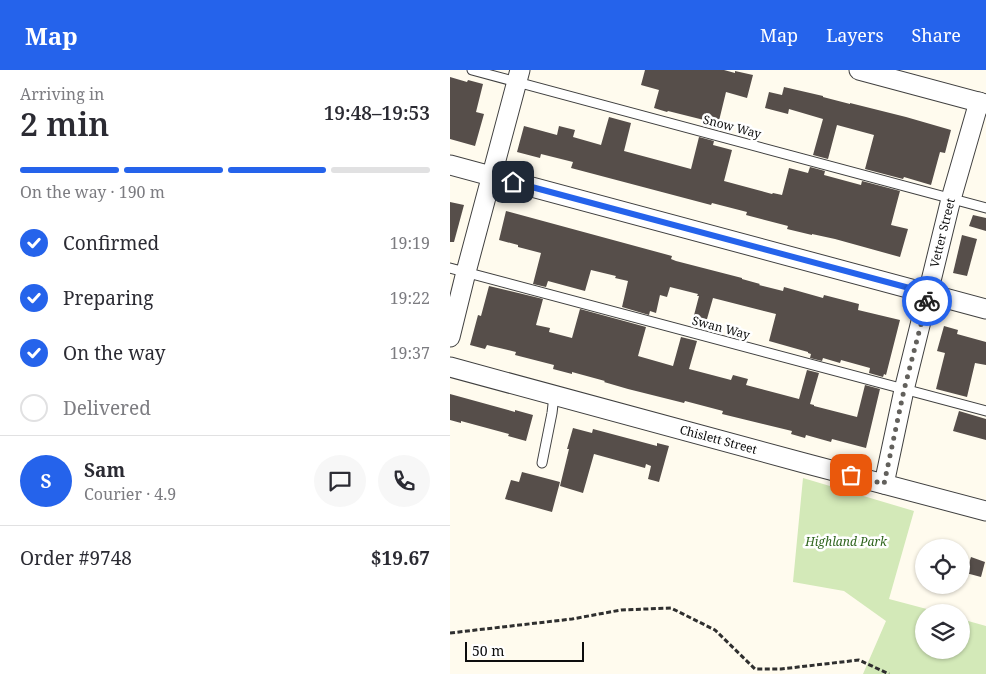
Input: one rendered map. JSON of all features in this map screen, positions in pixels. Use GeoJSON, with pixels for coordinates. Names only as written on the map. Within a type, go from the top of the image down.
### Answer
{"type":"FeatureCollection","features":[{"type":"Feature","properties":{"kind":"street"},"geometry":{"type":"LineString","coordinates":[[859,70],[982,103]]}},
{"type":"Feature","properties":{"kind":"street"},"geometry":{"type":"LineString","coordinates":[[450,337],[458,270],[492,176],[519,76]]}},
{"type":"Feature","properties":{"kind":"street","name":"Vetter Street"},"geometry":{"type":"LineString","coordinates":[[884,484],[904,390],[950,198],[982,103]]}},
{"type":"Feature","properties":{"kind":"street"},"geometry":{"type":"LineString","coordinates":[[450,165],[986,309]]}},
{"type":"Feature","properties":{"kind":"street","name":"Chislett Street"},"geometry":{"type":"LineString","coordinates":[[450,368],[986,510]]}},
{"type":"Feature","properties":{"kind":"lane","name":"Snow Way"},"geometry":{"type":"LineString","coordinates":[[472,70],[519,76],[986,208]]}},
{"type":"Feature","properties":{"kind":"lane","name":"Swan Way"},"geometry":{"type":"LineString","coordinates":[[458,270],[986,411]]}},
{"type":"Feature","properties":{"kind":"lane"},"geometry":{"type":"LineString","coordinates":[[542,463],[554,396]]}},
{"type":"Feature","properties":{"kind":"path"},"geometry":{"type":"LineString","coordinates":[[450,633],[572,619],[621,610],[671,608],[715,630],[755,669],[781,669],[859,660],[889,674]]}},
{"type":"Feature","properties":{"kind":"green space","name":"Highland Park"},"geometry":{"type":"Polygon","coordinates":[[[803,478],[914,511],[889,599],[915,606],[915,659],[970,659],[970,622],[986,626],[986,674],[863,674],[886,621],[844,591],[793,582],[803,478]]]}},
{"type":"Feature","properties":{"kind":"building"},"geometry":{"type":"Polygon","coordinates":[[[645,70],[724,70],[753,75],[747,98],[726,92],[717,129],[702,125],[704,120],[654,108],[659,90],[641,85],[645,70]]]}},
{"type":"Feature","properties":{"kind":"building"},"geometry":{"type":"Polygon","coordinates":[[[450,77],[483,84],[476,112],[484,114],[475,146],[450,139],[450,77]]]}},
{"type":"Feature","properties":{"kind":"building"},"geometry":{"type":"Polygon","coordinates":[[[784,87],[951,130],[945,153],[940,152],[931,185],[865,169],[874,135],[837,125],[828,159],[813,155],[823,119],[789,109],[788,114],[765,108],[769,92],[782,95],[784,87]]]}},
{"type":"Feature","properties":{"kind":"building"},"geometry":{"type":"Polygon","coordinates":[[[609,117],[631,123],[624,151],[691,169],[699,137],[714,141],[713,145],[732,150],[724,181],[772,194],[782,195],[789,168],[808,173],[810,167],[825,171],[824,175],[861,185],[862,181],[900,191],[891,225],[908,229],[900,257],[835,239],[787,229],[788,226],[746,215],[747,212],[712,203],[711,205],[571,168],[573,162],[541,154],[540,158],[517,152],[524,126],[557,135],[559,126],[575,130],[573,137],[601,145],[609,117]]]}},
{"type":"Feature","properties":{"kind":"building"},"geometry":{"type":"Polygon","coordinates":[[[450,202],[464,205],[454,242],[450,242],[450,202]]]}},
{"type":"Feature","properties":{"kind":"building"},"geometry":{"type":"Polygon","coordinates":[[[506,211],[672,256],[671,259],[676,261],[742,278],[759,285],[783,291],[784,287],[823,298],[824,295],[859,304],[858,310],[900,320],[886,375],[884,374],[883,377],[869,373],[870,368],[841,360],[840,363],[823,358],[822,361],[810,358],[811,354],[808,352],[769,341],[776,314],[713,298],[705,326],[692,323],[698,294],[670,287],[667,297],[660,295],[656,313],[650,311],[649,315],[622,307],[628,281],[591,270],[585,291],[548,281],[546,287],[533,284],[541,253],[499,240],[506,211]]]}},
{"type":"Feature","properties":{"kind":"building"},"geometry":{"type":"Polygon","coordinates":[[[973,215],[986,218],[986,231],[969,226],[973,215]]]}},
{"type":"Feature","properties":{"kind":"building"},"geometry":{"type":"Polygon","coordinates":[[[962,235],[977,239],[967,276],[953,273],[962,235]]]}},
{"type":"Feature","properties":{"kind":"building"},"geometry":{"type":"Polygon","coordinates":[[[489,286],[543,299],[536,325],[550,328],[549,332],[572,338],[580,309],[646,327],[638,356],[673,366],[681,337],[697,341],[689,369],[731,380],[733,375],[748,379],[746,385],[799,399],[807,370],[819,373],[810,404],[814,406],[857,417],[865,385],[880,389],[866,448],[832,439],[831,442],[806,435],[805,438],[791,434],[792,431],[722,414],[723,411],[628,389],[572,372],[572,374],[553,369],[554,365],[515,355],[516,352],[487,345],[485,349],[470,345],[478,315],[481,316],[489,286]]]}},
{"type":"Feature","properties":{"kind":"building"},"geometry":{"type":"Polygon","coordinates":[[[944,326],[958,330],[957,334],[986,342],[986,365],[975,363],[967,397],[936,389],[945,353],[937,351],[944,326]]]}},
{"type":"Feature","properties":{"kind":"building"},"geometry":{"type":"Polygon","coordinates":[[[450,394],[515,412],[515,410],[533,415],[526,441],[508,436],[509,434],[461,421],[461,423],[450,420],[450,394]]]}},
{"type":"Feature","properties":{"kind":"building"},"geometry":{"type":"Polygon","coordinates":[[[959,411],[986,419],[986,440],[953,431],[959,411]]]}},
{"type":"Feature","properties":{"kind":"building"},"geometry":{"type":"Polygon","coordinates":[[[573,428],[592,433],[593,429],[657,446],[657,443],[669,446],[659,482],[648,479],[651,466],[646,464],[645,468],[594,454],[583,493],[560,486],[573,428]]]}},
{"type":"Feature","properties":{"kind":"building"},"geometry":{"type":"Polygon","coordinates":[[[522,472],[560,482],[552,512],[505,499],[511,480],[519,482],[522,472]]]}},
{"type":"Feature","properties":{"kind":"building"},"geometry":{"type":"Polygon","coordinates":[[[971,557],[985,562],[981,577],[970,574],[971,557]]]}},
{"type":"Feature","properties":{"kind":"way so far"},"geometry":{"type":"LineString","coordinates":[[851,475],[884,484],[904,390],[927,301]]}},
{"type":"Feature","properties":{"kind":"route"},"geometry":{"type":"LineString","coordinates":[[513,182],[928,293],[927,301]]}}]}
